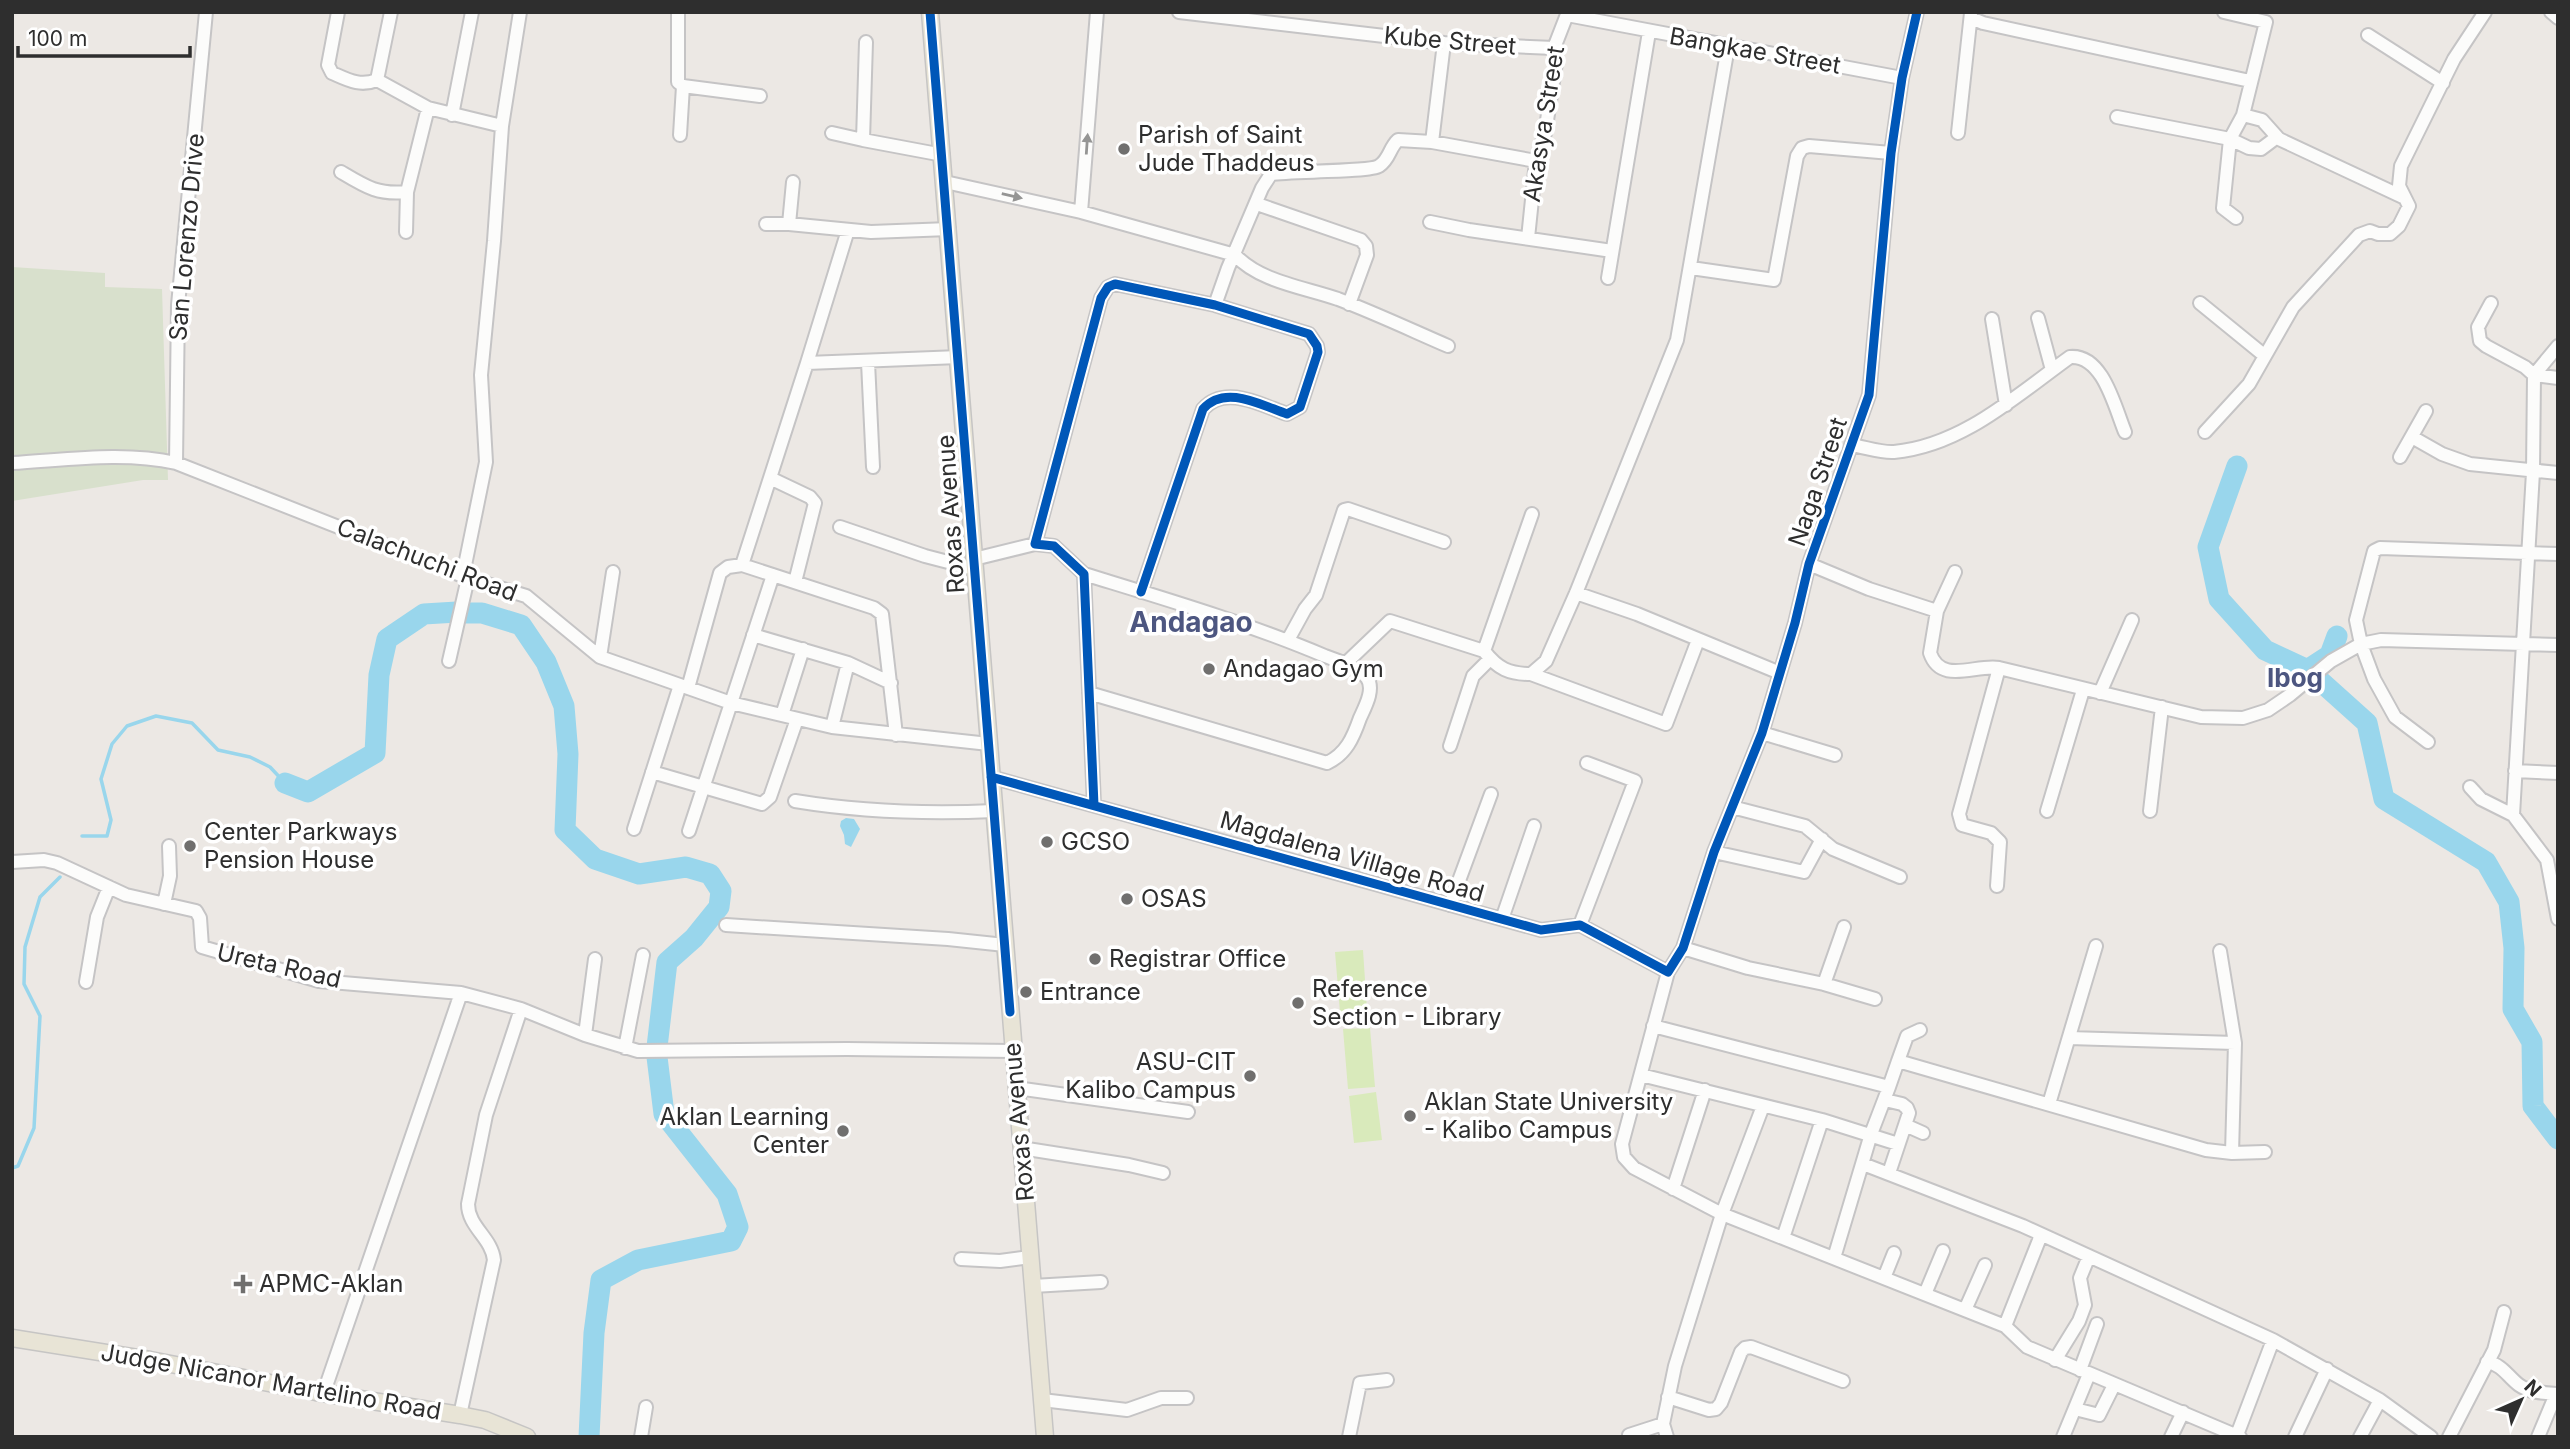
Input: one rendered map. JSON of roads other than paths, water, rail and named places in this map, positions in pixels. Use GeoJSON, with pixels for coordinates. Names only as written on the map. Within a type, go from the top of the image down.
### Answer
{"type":"FeatureCollection","features":[{"type":"Feature","properties":{"kind":"main road","name":"Roxas Avenue"},"geometry":{"type":"LineString","coordinates":[[930,12],[1045,1437]]}},
{"type":"Feature","properties":{"kind":"main road","name":"Judge Nicanor Martelino Road"},"geometry":{"type":"LineString","coordinates":[[12,1338],[460,1415],[485,1420],[527,1437]]}},
{"type":"Feature","properties":{"kind":"street","name":"San Lorenzo Drive"},"geometry":{"type":"LineString","coordinates":[[176,463],[178,305],[206,12]]}},
{"type":"Feature","properties":{"kind":"street"},"geometry":{"type":"LineString","coordinates":[[338,12],[329,70],[355,83],[367,84],[377,80]]}},
{"type":"Feature","properties":{"kind":"street"},"geometry":{"type":"LineString","coordinates":[[377,80],[391,12]]}},
{"type":"Feature","properties":{"kind":"street"},"geometry":{"type":"LineString","coordinates":[[452,115],[472,12]]}},
{"type":"Feature","properties":{"kind":"street"},"geometry":{"type":"LineString","coordinates":[[449,661],[486,461],[481,375],[502,127],[520,12]]}},
{"type":"Feature","properties":{"kind":"street"},"geometry":{"type":"LineString","coordinates":[[678,12],[678,82],[683,86],[760,96]]}},
{"type":"Feature","properties":{"kind":"street"},"geometry":{"type":"LineString","coordinates":[[1081,212],[1097,12]]}},
{"type":"Feature","properties":{"kind":"street","name":"Kube Street"},"geometry":{"type":"LineString","coordinates":[[1179,12],[1444,43],[1554,48]]}},
{"type":"Feature","properties":{"kind":"street","name":"Naga Street"},"geometry":{"type":"LineString","coordinates":[[1683,948],[1714,852],[1762,733],[1795,623],[1809,564],[1869,396],[1891,153],[1902,78],[1917,12]]}},
{"type":"Feature","properties":{"kind":"street"},"geometry":{"type":"LineString","coordinates":[[2224,12],[2269,17],[2243,115],[2230,139],[2223,208],[2236,218]]}},
{"type":"Feature","properties":{"kind":"street"},"geometry":{"type":"LineString","coordinates":[[2205,432],[2249,384],[2293,307],[2359,235],[2370,231],[2385,235],[2395,231],[2408,209],[2399,186],[2402,166],[2455,60],[2485,12]]}},
{"type":"Feature","properties":{"kind":"street"},"geometry":{"type":"LineString","coordinates":[[2551,12],[2558,18]]}},
{"type":"Feature","properties":{"kind":"street","name":"Bangkae Street"},"geometry":{"type":"LineString","coordinates":[[1567,14],[1649,32],[1902,78]]}},
{"type":"Feature","properties":{"kind":"street","name":"Akasya Street"},"geometry":{"type":"LineString","coordinates":[[1528,238],[1536,161],[1545,132],[1556,62],[1554,48],[1567,14]]}},
{"type":"Feature","properties":{"kind":"street"},"geometry":{"type":"LineString","coordinates":[[1958,133],[1971,15],[1983,23],[2250,81]]}},
{"type":"Feature","properties":{"kind":"street"},"geometry":{"type":"LineString","coordinates":[[1608,278],[1649,32]]}},
{"type":"Feature","properties":{"kind":"street"},"geometry":{"type":"LineString","coordinates":[[2368,36],[2443,83]]}},
{"type":"Feature","properties":{"kind":"street"},"geometry":{"type":"LineString","coordinates":[[863,140],[866,42]]}},
{"type":"Feature","properties":{"kind":"street"},"geometry":{"type":"LineString","coordinates":[[1432,142],[1444,43]]}},
{"type":"Feature","properties":{"kind":"street"},"geometry":{"type":"LineString","coordinates":[[1531,674],[1546,661],[1576,593],[1677,341],[1728,47]]}},
{"type":"Feature","properties":{"kind":"street"},"geometry":{"type":"LineString","coordinates":[[377,80],[428,108],[502,127]]}},
{"type":"Feature","properties":{"kind":"street"},"geometry":{"type":"LineString","coordinates":[[680,135],[683,86]]}},
{"type":"Feature","properties":{"kind":"street"},"geometry":{"type":"LineString","coordinates":[[406,232],[407,192],[428,108]]}},
{"type":"Feature","properties":{"kind":"street"},"geometry":{"type":"LineString","coordinates":[[2243,115],[2262,120],[2277,137],[2405,198]]}},
{"type":"Feature","properties":{"kind":"street"},"geometry":{"type":"LineString","coordinates":[[2117,117],[2230,139],[2249,148],[2261,149],[2277,137]]}},
{"type":"Feature","properties":{"kind":"street"},"geometry":{"type":"LineString","coordinates":[[832,133],[943,155]]}},
{"type":"Feature","properties":{"kind":"street"},"geometry":{"type":"LineString","coordinates":[[1215,305],[1262,188],[1271,174],[1289,171],[1375,169],[1388,158],[1391,147],[1398,140],[1432,142],[1536,161]]}},
{"type":"Feature","properties":{"kind":"street"},"geometry":{"type":"LineString","coordinates":[[1691,268],[1774,279],[1797,156],[1802,148],[1809,146],[1891,153]]}},
{"type":"Feature","properties":{"kind":"street"},"geometry":{"type":"LineString","coordinates":[[341,172],[371,189],[387,194],[407,192]]}},
{"type":"Feature","properties":{"kind":"street"},"geometry":{"type":"LineString","coordinates":[[789,224],[793,182]]}},
{"type":"Feature","properties":{"kind":"street"},"geometry":{"type":"LineString","coordinates":[[945,182],[1081,212],[1235,255],[1245,267],[1349,304],[1448,346]]}},
{"type":"Feature","properties":{"kind":"street"},"geometry":{"type":"LineString","coordinates":[[1256,204],[1361,240],[1366,246],[1367,255],[1349,304]]}},
{"type":"Feature","properties":{"kind":"street"},"geometry":{"type":"LineString","coordinates":[[1430,222],[1612,251]]}},
{"type":"Feature","properties":{"kind":"street"},"geometry":{"type":"LineString","coordinates":[[766,224],[871,232],[949,229]]}},
{"type":"Feature","properties":{"kind":"street"},"geometry":{"type":"LineString","coordinates":[[742,565],[848,230]]}},
{"type":"Feature","properties":{"kind":"street"},"geometry":{"type":"LineString","coordinates":[[1035,544],[1104,292],[1108,286],[1122,284],[1215,305],[1309,334],[1318,352],[1300,407],[1287,414],[1233,397],[1218,398],[1203,409],[1141,592]]}},
{"type":"Feature","properties":{"kind":"street"},"geometry":{"type":"LineString","coordinates":[[2200,303],[2264,356]]}},
{"type":"Feature","properties":{"kind":"street"},"geometry":{"type":"LineString","coordinates":[[2491,303],[2479,327],[2480,341],[2534,375],[2558,378]]}},
{"type":"Feature","properties":{"kind":"street"},"geometry":{"type":"LineString","coordinates":[[2038,318],[2052,370]]}},
{"type":"Feature","properties":{"kind":"street"},"geometry":{"type":"LineString","coordinates":[[1992,319],[2006,405]]}},
{"type":"Feature","properties":{"kind":"street"},"geometry":{"type":"LineString","coordinates":[[2513,815],[2533,472],[2534,375],[2558,346]]}},
{"type":"Feature","properties":{"kind":"street"},"geometry":{"type":"LineString","coordinates":[[1851,445],[1892,452],[1922,446],[1962,431],[2006,405],[2070,357],[2080,356],[2092,363],[2104,381],[2125,432]]}},
{"type":"Feature","properties":{"kind":"street"},"geometry":{"type":"LineString","coordinates":[[807,363],[958,357]]}},
{"type":"Feature","properties":{"kind":"street"},"geometry":{"type":"LineString","coordinates":[[868,362],[873,467]]}},
{"type":"Feature","properties":{"kind":"street"},"geometry":{"type":"LineString","coordinates":[[2400,457],[2426,411]]}},
{"type":"Feature","properties":{"kind":"street"},"geometry":{"type":"LineString","coordinates":[[2412,437],[2470,464],[2558,473]]}},
{"type":"Feature","properties":{"kind":"street","name":"Calachuchi Road"},"geometry":{"type":"LineString","coordinates":[[12,463],[114,457],[160,459],[176,463],[466,576],[526,596],[600,657],[684,687],[731,703],[832,727],[989,744]]}},
{"type":"Feature","properties":{"kind":"street"},"geometry":{"type":"LineString","coordinates":[[770,478],[810,497],[815,503],[795,582]]}},
{"type":"Feature","properties":{"kind":"street"},"geometry":{"type":"LineString","coordinates":[[1288,640],[1316,595],[1345,510],[1444,542]]}},
{"type":"Feature","properties":{"kind":"street"},"geometry":{"type":"LineString","coordinates":[[1450,746],[1473,676],[1487,655],[1532,514]]}},
{"type":"Feature","properties":{"kind":"street"},"geometry":{"type":"LineString","coordinates":[[840,527],[925,555],[975,564],[1035,544],[1054,545],[1084,574],[1288,640],[1345,664],[1365,675],[1370,682],[1368,698],[1355,733],[1343,754],[1327,764],[1089,693]]}},
{"type":"Feature","properties":{"kind":"street"},"geometry":{"type":"LineString","coordinates":[[2428,742],[2395,717],[2374,679],[2361,644],[2356,620],[2374,551],[2380,548],[2558,554]]}},
{"type":"Feature","properties":{"kind":"street"},"geometry":{"type":"LineString","coordinates":[[1809,564],[1869,589],[1937,611]]}},
{"type":"Feature","properties":{"kind":"street"},"geometry":{"type":"LineString","coordinates":[[634,829],[684,687],[718,578],[728,567],[742,565],[874,608],[882,614],[896,735]]}},
{"type":"Feature","properties":{"kind":"street"},"geometry":{"type":"LineString","coordinates":[[600,657],[613,572]]}},
{"type":"Feature","properties":{"kind":"street"},"geometry":{"type":"LineString","coordinates":[[1955,572],[1937,611],[1930,653],[1937,665],[1945,670],[1957,672],[1984,666],[1999,668],[2201,718],[2243,718],[2268,710],[2331,661],[2361,644],[2381,640],[2558,645]]}},
{"type":"Feature","properties":{"kind":"street"},"geometry":{"type":"LineString","coordinates":[[1084,574],[1094,806]]}},
{"type":"Feature","properties":{"kind":"street"},"geometry":{"type":"LineString","coordinates":[[689,831],[773,575]]}},
{"type":"Feature","properties":{"kind":"street"},"geometry":{"type":"LineString","coordinates":[[1576,593],[1637,614],[1780,673]]}},
{"type":"Feature","properties":{"kind":"street"},"geometry":{"type":"LineString","coordinates":[[2100,693],[2133,620]]}},
{"type":"Feature","properties":{"kind":"street"},"geometry":{"type":"LineString","coordinates":[[1345,664],[1390,621],[1487,655],[1514,674],[1531,674],[1666,724],[1698,640]]}},
{"type":"Feature","properties":{"kind":"street"},"geometry":{"type":"LineString","coordinates":[[753,635],[848,663],[891,683]]}},
{"type":"Feature","properties":{"kind":"street"},"geometry":{"type":"LineString","coordinates":[[782,715],[803,649]]}},
{"type":"Feature","properties":{"kind":"street"},"geometry":{"type":"LineString","coordinates":[[832,727],[848,663]]}},
{"type":"Feature","properties":{"kind":"street"},"geometry":{"type":"LineString","coordinates":[[1997,886],[2000,842],[1991,833],[1962,825],[1959,814],[1999,668]]}},
{"type":"Feature","properties":{"kind":"street"},"geometry":{"type":"LineString","coordinates":[[2047,811],[2083,690]]}},
{"type":"Feature","properties":{"kind":"street"},"geometry":{"type":"LineString","coordinates":[[2150,811],[2162,707]]}},
{"type":"Feature","properties":{"kind":"street"},"geometry":{"type":"LineString","coordinates":[[652,772],[762,804],[767,802],[797,719]]}},
{"type":"Feature","properties":{"kind":"street"},"geometry":{"type":"LineString","coordinates":[[1762,733],[1835,755]]}},
{"type":"Feature","properties":{"kind":"street"},"geometry":{"type":"LineString","coordinates":[[1587,763],[1635,781],[1580,925],[1668,972]]}},
{"type":"Feature","properties":{"kind":"street"},"geometry":{"type":"LineString","coordinates":[[2515,771],[2558,773]]}},
{"type":"Feature","properties":{"kind":"street","name":"Magdalena Village Road"},"geometry":{"type":"LineString","coordinates":[[991,777],[1541,930],[1580,925]]}},
{"type":"Feature","properties":{"kind":"street"},"geometry":{"type":"LineString","coordinates":[[2470,787],[2481,799],[2513,815],[2552,860],[2558,919]]}},
{"type":"Feature","properties":{"kind":"street"},"geometry":{"type":"LineString","coordinates":[[1450,905],[1491,794]]}},
{"type":"Feature","properties":{"kind":"street"},"geometry":{"type":"LineString","coordinates":[[795,801],[847,810],[894,813],[994,811]]}},
{"type":"Feature","properties":{"kind":"street"},"geometry":{"type":"LineString","coordinates":[[1732,807],[1805,826],[1845,855],[1900,877]]}},
{"type":"Feature","properties":{"kind":"street"},"geometry":{"type":"LineString","coordinates":[[1502,919],[1534,826]]}},
{"type":"Feature","properties":{"kind":"street"},"geometry":{"type":"LineString","coordinates":[[1714,852],[1804,872],[1822,839]]}},
{"type":"Feature","properties":{"kind":"street"},"geometry":{"type":"LineString","coordinates":[[164,904],[170,876],[169,846]]}},
{"type":"Feature","properties":{"kind":"street","name":"Ureta Road"},"geometry":{"type":"LineString","coordinates":[[12,862],[44,860],[57,863],[125,895],[199,914],[201,943],[206,949],[319,981],[461,993]]}},
{"type":"Feature","properties":{"kind":"street"},"geometry":{"type":"LineString","coordinates":[[86,982],[97,917],[109,887]]}},
{"type":"Feature","properties":{"kind":"street"},"geometry":{"type":"LineString","coordinates":[[726,925],[948,939],[1005,946]]}},
{"type":"Feature","properties":{"kind":"street"},"geometry":{"type":"LineString","coordinates":[[1824,984],[1844,927]]}},
{"type":"Feature","properties":{"kind":"street"},"geometry":{"type":"LineString","coordinates":[[2049,1104],[2096,946]]}},
{"type":"Feature","properties":{"kind":"street"},"geometry":{"type":"LineString","coordinates":[[1875,999],[1824,984],[1748,968],[1683,948],[1668,972],[1622,1144],[1623,1157],[1634,1168],[1722,1214],[2005,1326],[2027,1347],[2239,1436],[2273,1340]]}},
{"type":"Feature","properties":{"kind":"street"},"geometry":{"type":"LineString","coordinates":[[2220,951],[2235,1043],[2232,1153]]}},
{"type":"Feature","properties":{"kind":"street"},"geometry":{"type":"LineString","coordinates":[[625,1048],[643,955]]}},
{"type":"Feature","properties":{"kind":"street"},"geometry":{"type":"LineString","coordinates":[[584,1035],[595,959]]}},
{"type":"Feature","properties":{"kind":"street"},"geometry":{"type":"LineString","coordinates":[[324,1392],[461,993],[521,1009],[584,1035],[625,1048],[652,1052],[848,1049],[1013,1051]]}},
{"type":"Feature","properties":{"kind":"street"},"geometry":{"type":"LineString","coordinates":[[460,1415],[494,1259],[493,1251],[468,1215],[468,1204],[486,1115],[521,1009]]}},
{"type":"Feature","properties":{"kind":"street"},"geometry":{"type":"LineString","coordinates":[[1653,1026],[1889,1087]]}},
{"type":"Feature","properties":{"kind":"street"},"geometry":{"type":"LineString","coordinates":[[1834,1258],[1871,1134],[1907,1036],[1920,1030]]}},
{"type":"Feature","properties":{"kind":"street"},"geometry":{"type":"LineString","coordinates":[[2069,1038],[2235,1043]]}},
{"type":"Feature","properties":{"kind":"street"},"geometry":{"type":"LineString","coordinates":[[1898,1061],[2206,1150],[2232,1153],[2265,1152]]}},
{"type":"Feature","properties":{"kind":"street"},"geometry":{"type":"LineString","coordinates":[[1641,1075],[1822,1120],[1898,1144]]}},
{"type":"Feature","properties":{"kind":"street"},"geometry":{"type":"LineString","coordinates":[[1016,1088],[1188,1112]]}},
{"type":"Feature","properties":{"kind":"street"},"geometry":{"type":"LineString","coordinates":[[1673,1189],[1705,1090]]}},
{"type":"Feature","properties":{"kind":"street"},"geometry":{"type":"LineString","coordinates":[[1885,1100],[1902,1104],[1909,1113],[1889,1173]]}},
{"type":"Feature","properties":{"kind":"street"},"geometry":{"type":"LineString","coordinates":[[1629,1434],[1665,1430],[1668,1397],[1675,1366],[1722,1214],[1763,1106]]}},
{"type":"Feature","properties":{"kind":"street"},"geometry":{"type":"LineString","coordinates":[[1783,1238],[1822,1120]]}},
{"type":"Feature","properties":{"kind":"street"},"geometry":{"type":"LineString","coordinates":[[1905,1125],[1923,1133]]}},
{"type":"Feature","properties":{"kind":"street"},"geometry":{"type":"LineString","coordinates":[[1021,1148],[1163,1173]]}},
{"type":"Feature","properties":{"kind":"street"},"geometry":{"type":"LineString","coordinates":[[1864,1164],[2041,1235],[2273,1340],[2380,1400],[2431,1437]]}},
{"type":"Feature","properties":{"kind":"street"},"geometry":{"type":"LineString","coordinates":[[2005,1326],[2041,1235]]}},
{"type":"Feature","properties":{"kind":"street"},"geometry":{"type":"LineString","coordinates":[[1924,1294],[1943,1251]]}},
{"type":"Feature","properties":{"kind":"street"},"geometry":{"type":"LineString","coordinates":[[1884,1278],[1895,1252]]}},
{"type":"Feature","properties":{"kind":"street"},"geometry":{"type":"LineString","coordinates":[[2055,1360],[2079,1321],[2085,1305],[2080,1278],[2089,1256]]}},
{"type":"Feature","properties":{"kind":"street"},"geometry":{"type":"LineString","coordinates":[[961,1259],[1000,1261],[1030,1257]]}},
{"type":"Feature","properties":{"kind":"street"},"geometry":{"type":"LineString","coordinates":[[1965,1310],[1984,1265]]}},
{"type":"Feature","properties":{"kind":"street"},"geometry":{"type":"LineString","coordinates":[[1033,1286],[1101,1282]]}},
{"type":"Feature","properties":{"kind":"street"},"geometry":{"type":"LineString","coordinates":[[2449,1437],[2494,1350],[2504,1312]]}},
{"type":"Feature","properties":{"kind":"street"},"geometry":{"type":"LineString","coordinates":[[2063,1437],[2075,1409],[2097,1324]]}},
{"type":"Feature","properties":{"kind":"street"},"geometry":{"type":"LineString","coordinates":[[1668,1397],[1709,1410],[1716,1409],[1741,1352],[1751,1347],[1843,1381]]}},
{"type":"Feature","properties":{"kind":"street"},"geometry":{"type":"LineString","coordinates":[[2487,1362],[2499,1366],[2521,1387],[2530,1391],[2557,1394],[2538,1437]]}},
{"type":"Feature","properties":{"kind":"street"},"geometry":{"type":"LineString","coordinates":[[2295,1437],[2327,1370]]}},
{"type":"Feature","properties":{"kind":"street"},"geometry":{"type":"LineString","coordinates":[[1349,1437],[1360,1383],[1387,1380]]}},
{"type":"Feature","properties":{"kind":"street"},"geometry":{"type":"LineString","coordinates":[[2075,1409],[2099,1415],[2114,1385]]}},
{"type":"Feature","properties":{"kind":"street"},"geometry":{"type":"LineString","coordinates":[[1042,1400],[1127,1410],[1161,1398],[1187,1398]]}},
{"type":"Feature","properties":{"kind":"street"},"geometry":{"type":"LineString","coordinates":[[2360,1437],[2380,1400]]}},
{"type":"Feature","properties":{"kind":"street"},"geometry":{"type":"LineString","coordinates":[[641,1437],[646,1407]]}},
{"type":"Feature","properties":{"kind":"street"},"geometry":{"type":"LineString","coordinates":[[2171,1437],[2183,1412]]}},
{"type":"Feature","properties":{"kind":"water"},"geometry":{"type":"Polygon","coordinates":[[[846,818],[854,819],[860,829],[851,847],[845,844],[840,826],[841,821],[846,818]]]}},
{"type":"Feature","properties":{"kind":"waterway"},"geometry":{"type":"LineString","coordinates":[[2237,466],[2208,547],[2219,599],[2265,650],[2310,671]]}},
{"type":"Feature","properties":{"kind":"waterway"},"geometry":{"type":"LineString","coordinates":[[285,783],[308,792],[375,753],[379,675],[387,639],[424,614],[457,612]]}},
{"type":"Feature","properties":{"kind":"waterway"},"geometry":{"type":"LineString","coordinates":[[463,613],[482,613],[521,625],[546,662],[564,706],[568,754],[565,830],[595,859],[639,874],[686,867],[710,874],[721,891],[719,907],[694,938],[667,962],[657,1047]]}},
{"type":"Feature","properties":{"kind":"waterway"},"geometry":{"type":"LineString","coordinates":[[2307,670],[2330,655],[2337,636]]}},
{"type":"Feature","properties":{"kind":"waterway"},"geometry":{"type":"LineString","coordinates":[[2318,679],[2367,723],[2384,799],[2486,862],[2509,902],[2514,948],[2513,1009],[2532,1042],[2533,1106],[2558,1139]]}},
{"type":"Feature","properties":{"kind":"waterway"},"geometry":{"type":"LineString","coordinates":[[82,836],[107,836],[111,820],[101,779],[112,744],[127,726],[156,716],[192,723],[218,750],[250,757],[270,767],[285,783]]}},
{"type":"Feature","properties":{"kind":"waterway"},"geometry":{"type":"LineString","coordinates":[[12,1168],[18,1166],[34,1128],[40,1016],[24,984],[25,947],[40,897],[60,877]]}},
{"type":"Feature","properties":{"kind":"waterway"},"geometry":{"type":"LineString","coordinates":[[589,1437],[594,1333],[601,1280],[638,1260],[731,1241],[738,1227],[727,1194],[664,1114],[657,1057]]}},
{"type":"Feature","properties":{"kind":"place","name":"Parish of Saint Jude Thaddeus"},"geometry":{"type":"Point","coordinates":[1124,149]}},
{"type":"Feature","properties":{"kind":"place","name":"Andagao Gym"},"geometry":{"type":"Point","coordinates":[1209,669]}},
{"type":"Feature","properties":{"kind":"place","name":"GCSO"},"geometry":{"type":"Point","coordinates":[1047,842]}},
{"type":"Feature","properties":{"kind":"place","name":"Center Parkways Pension House"},"geometry":{"type":"Point","coordinates":[190,846]}},
{"type":"Feature","properties":{"kind":"place","name":"OSAS"},"geometry":{"type":"Point","coordinates":[1127,899]}},
{"type":"Feature","properties":{"kind":"place","name":"Registrar Office"},"geometry":{"type":"Point","coordinates":[1095,959]}},
{"type":"Feature","properties":{"kind":"place","name":"Entrance"},"geometry":{"type":"Point","coordinates":[1026,992]}},
{"type":"Feature","properties":{"kind":"place","name":"Reference Section - Library"},"geometry":{"type":"Point","coordinates":[1298,1003]}},
{"type":"Feature","properties":{"kind":"place","name":"ASU-CIT Kalibo Campus"},"geometry":{"type":"Point","coordinates":[1250,1076]}},
{"type":"Feature","properties":{"kind":"place","name":"Aklan State University - Kalibo Campus"},"geometry":{"type":"Point","coordinates":[1410,1116]}},
{"type":"Feature","properties":{"kind":"place","name":"Aklan Learning Center"},"geometry":{"type":"Point","coordinates":[843,1131]}},
{"type":"Feature","properties":{"kind":"place","name":"APMC-Aklan"},"geometry":{"type":"Point","coordinates":[243,1284]}},
{"type":"Feature","properties":{"kind":"district","name":"Andagao"},"geometry":{"type":"Point","coordinates":[1191,622]}},
{"type":"Feature","properties":{"kind":"district","name":"Ibog"},"geometry":{"type":"Point","coordinates":[2295,678]}}]}
